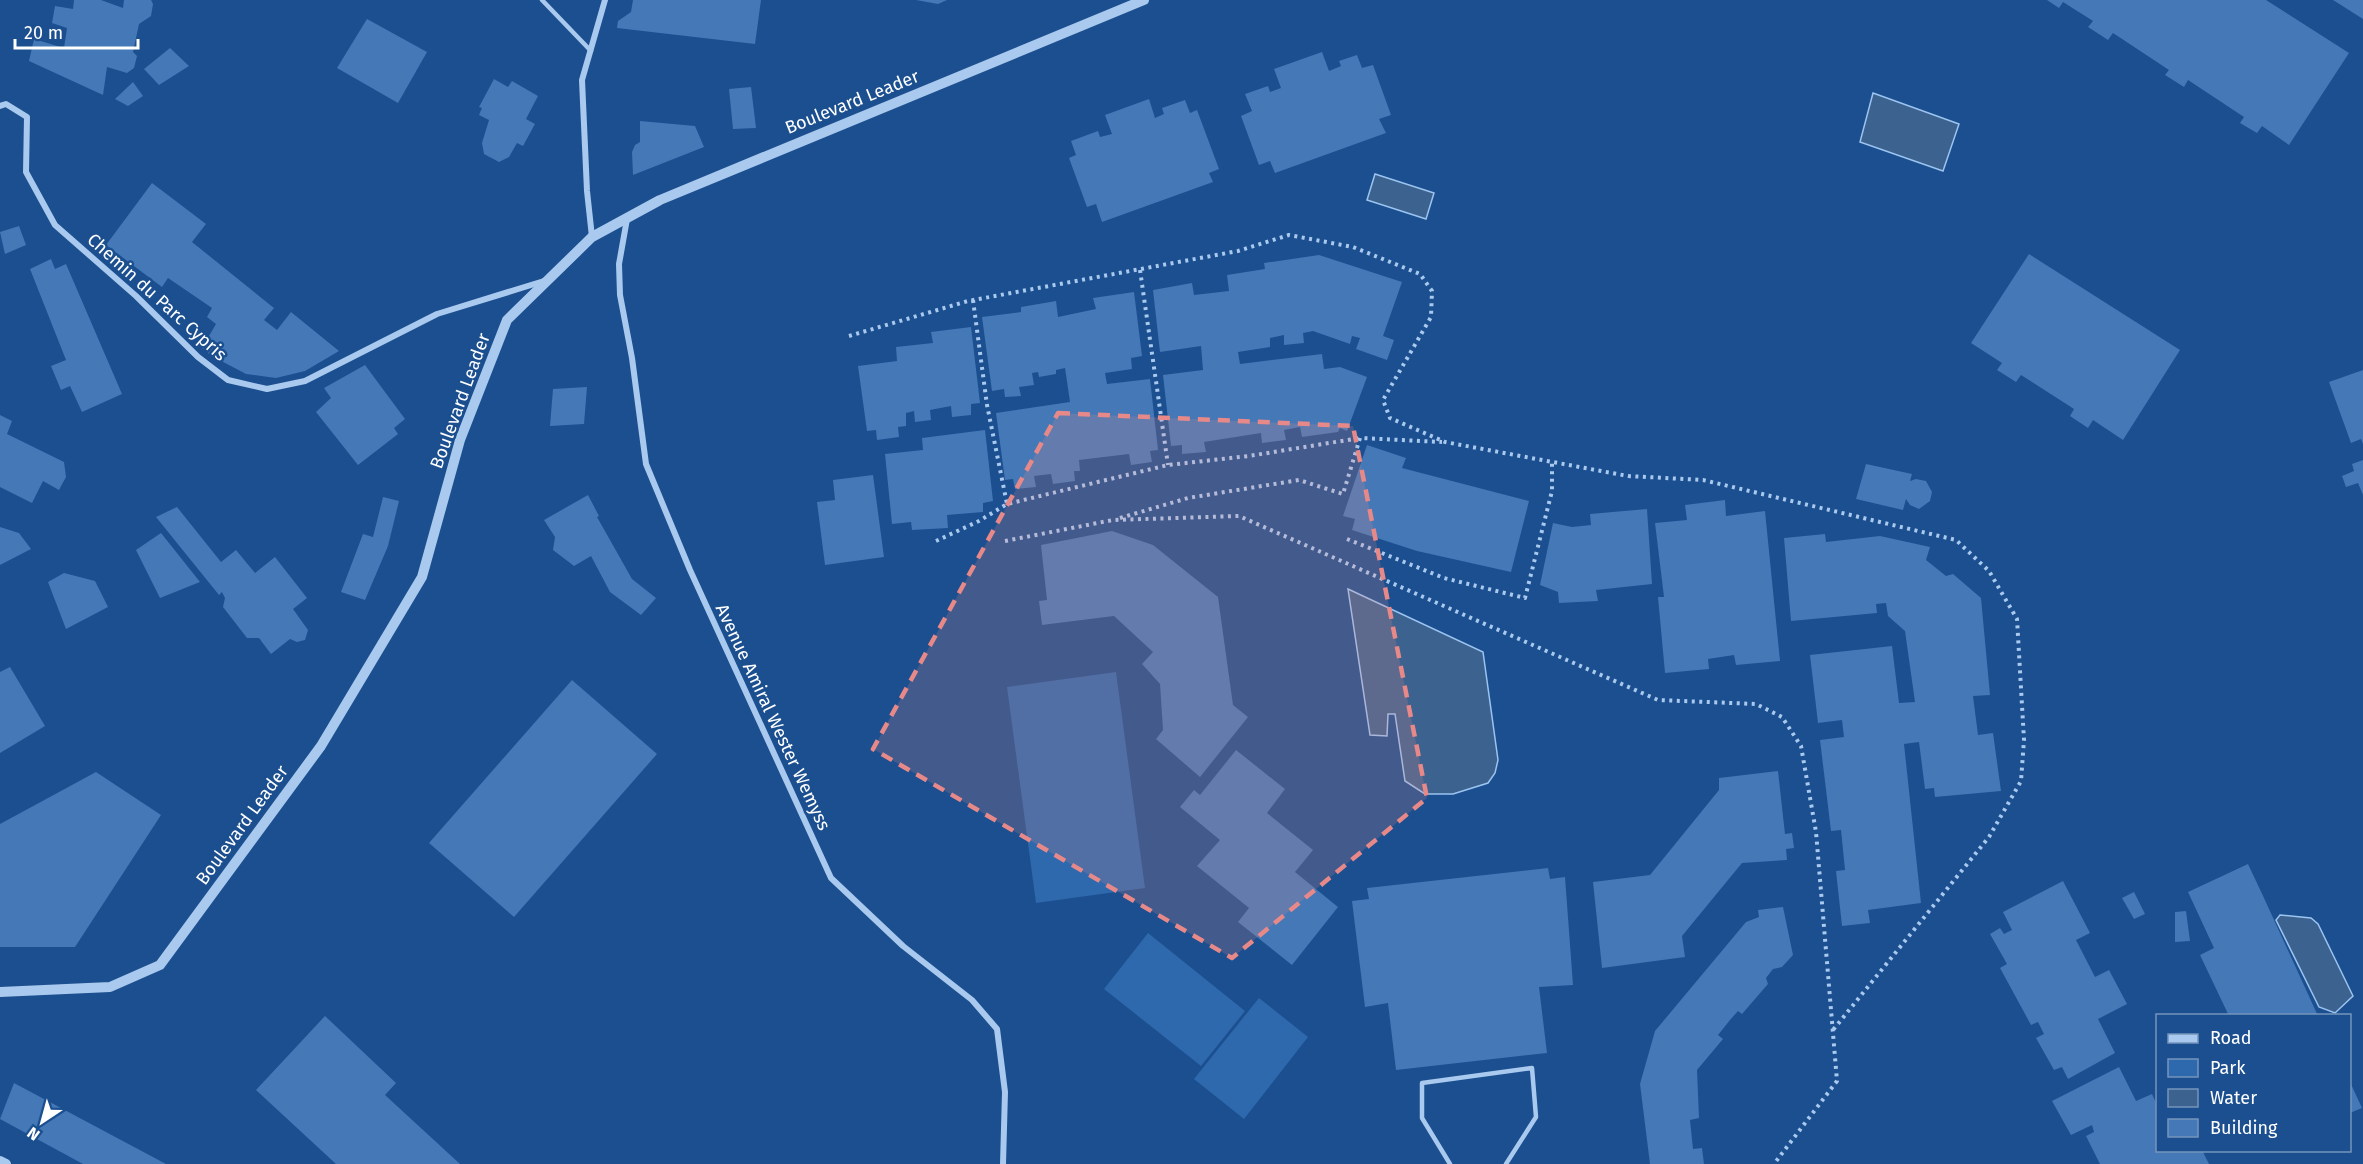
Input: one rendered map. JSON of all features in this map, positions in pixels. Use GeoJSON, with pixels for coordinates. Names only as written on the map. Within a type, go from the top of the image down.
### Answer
{"type":"FeatureCollection","features":[{"type":"Feature","properties":{"kind":"street"},"geometry":{"type":"LineString","coordinates":[[592,237],[586,190],[582,80],[605,0]]}},
{"type":"Feature","properties":{"kind":"street","name":"Boulevard Leader"},"geometry":{"type":"LineString","coordinates":[[0,992],[110,987],[160,965],[321,746],[422,577],[460,440],[507,320],[592,237],[660,200],[1144,0]]}},
{"type":"Feature","properties":{"kind":"street","name":"Chemin du Parc Cypris"},"geometry":{"type":"LineString","coordinates":[[0,106],[6,104],[27,117],[26,172],[55,225],[136,296],[198,357],[228,380],[267,389],[305,381],[437,314],[547,280]]}},
{"type":"Feature","properties":{"kind":"street","name":"Avenue Amiral Wester Wemyss"},"geometry":{"type":"LineString","coordinates":[[627,219],[619,264],[620,295],[632,358],[646,464],[690,570],[831,878],[903,946],[972,1000],[997,1029],[1005,1092],[1003,1164]]}},
{"type":"Feature","properties":{"kind":"street"},"geometry":{"type":"LineString","coordinates":[[0,1161],[6,1164]]}},
{"type":"Feature","properties":{"kind":"lane"},"geometry":{"type":"LineString","coordinates":[[542,0],[591,51]]}},
{"type":"Feature","properties":{"kind":"lane"},"geometry":{"type":"LineString","coordinates":[[1450,1164],[1422,1118],[1422,1083],[1532,1068],[1536,1117],[1506,1164]]}},
{"type":"Feature","properties":{"kind":"path"},"geometry":{"type":"LineString","coordinates":[[849,336],[972,300],[1238,251],[1289,235],[1353,247],[1420,274],[1432,291],[1431,317],[1383,400],[1390,418],[1445,442]]}},
{"type":"Feature","properties":{"kind":"path"},"geometry":{"type":"LineString","coordinates":[[1140,270],[1167,465]]}},
{"type":"Feature","properties":{"kind":"path"},"geometry":{"type":"LineString","coordinates":[[972,300],[987,405],[1007,504]]}},
{"type":"Feature","properties":{"kind":"path"},"geometry":{"type":"LineString","coordinates":[[1005,541],[1113,520],[1188,498],[1299,480],[1343,494],[1360,438]]}},
{"type":"Feature","properties":{"kind":"path"},"geometry":{"type":"LineString","coordinates":[[936,541],[979,521],[1007,504],[1167,465],[1249,456],[1360,438],[1445,442],[1628,476],[1703,480],[1956,540],[1989,571],[2017,619],[2024,740],[2021,781],[1989,837],[1833,1030]]}},
{"type":"Feature","properties":{"kind":"path"},"geometry":{"type":"LineString","coordinates":[[1347,539],[1444,578],[1525,598],[1552,490],[1552,461]]}},
{"type":"Feature","properties":{"kind":"path"},"geometry":{"type":"LineString","coordinates":[[1113,520],[1239,516],[1658,700],[1756,704],[1782,717],[1801,746],[1816,832],[1837,1081],[1774,1164]]}},
{"type":"Feature","properties":{"kind":"highlighted area"},"geometry":{"type":"Polygon","coordinates":[[[1058,413],[1353,426],[1427,798],[1232,958],[873,749],[1058,413]]]}},
{"type":"Feature","properties":{"kind":"green space"},"geometry":{"type":"Polygon","coordinates":[[[1116,672],[1145,888],[1036,903],[1007,687],[1116,672]]]}},
{"type":"Feature","properties":{"kind":"green space"},"geometry":{"type":"Polygon","coordinates":[[[1148,933],[1245,1011],[1201,1066],[1104,989],[1148,933]]]}},
{"type":"Feature","properties":{"kind":"green space"},"geometry":{"type":"Polygon","coordinates":[[[1259,998],[1308,1037],[1244,1119],[1194,1079],[1259,998]]]}},
{"type":"Feature","properties":{"kind":"water"},"geometry":{"type":"Polygon","coordinates":[[[1873,93],[1959,124],[1943,171],[1860,142],[1873,93]]]}},
{"type":"Feature","properties":{"kind":"water"},"geometry":{"type":"Polygon","coordinates":[[[1375,174],[1434,193],[1426,219],[1367,200],[1375,174]]]}},
{"type":"Feature","properties":{"kind":"water"},"geometry":{"type":"Polygon","coordinates":[[[1348,589],[1483,652],[1498,760],[1495,773],[1488,783],[1453,794],[1425,794],[1405,781],[1395,714],[1388,714],[1387,736],[1370,735],[1348,589]]]}},
{"type":"Feature","properties":{"kind":"water"},"geometry":{"type":"Polygon","coordinates":[[[2280,915],[2311,918],[2318,924],[2353,996],[2335,1013],[2319,1007],[2276,920],[2280,915]]]}},
{"type":"Feature","properties":{"kind":"building"},"geometry":{"type":"Polygon","coordinates":[[[74,0],[101,0],[123,8],[124,0],[151,0],[153,4],[151,16],[139,24],[133,52],[137,56],[134,68],[127,73],[107,67],[103,95],[29,61],[34,39],[64,48],[67,28],[52,23],[55,6],[73,9],[74,0]]]}},
{"type":"Feature","properties":{"kind":"building"},"geometry":{"type":"Polygon","coordinates":[[[633,0],[761,0],[755,44],[617,28],[618,21],[631,12],[633,0]]]}},
{"type":"Feature","properties":{"kind":"building"},"geometry":{"type":"Polygon","coordinates":[[[916,0],[947,0],[938,4],[916,0]]]}},
{"type":"Feature","properties":{"kind":"building"},"geometry":{"type":"Polygon","coordinates":[[[2047,0],[2266,0],[2349,53],[2289,145],[2262,126],[2257,133],[2240,123],[2244,117],[2188,80],[2184,87],[2165,75],[2169,70],[2113,33],[2108,40],[2088,27],[2093,21],[2063,2],[2059,8],[2047,0]]]}},
{"type":"Feature","properties":{"kind":"building"},"geometry":{"type":"Polygon","coordinates":[[[2333,0],[2363,0],[2363,19],[2333,0]]]}},
{"type":"Feature","properties":{"kind":"building"},"geometry":{"type":"Polygon","coordinates":[[[367,19],[427,52],[398,103],[337,68],[367,19]]]}},
{"type":"Feature","properties":{"kind":"building"},"geometry":{"type":"Polygon","coordinates":[[[170,48],[189,66],[159,85],[144,69],[170,48]]]}},
{"type":"Feature","properties":{"kind":"building"},"geometry":{"type":"Polygon","coordinates":[[[1322,52],[1329,71],[1341,66],[1339,61],[1357,55],[1362,68],[1373,65],[1391,115],[1379,119],[1386,133],[1275,173],[1270,161],[1259,165],[1241,116],[1252,111],[1245,94],[1268,86],[1270,92],[1281,88],[1274,69],[1322,52]]]}},
{"type":"Feature","properties":{"kind":"building"},"geometry":{"type":"Polygon","coordinates":[[[494,79],[508,87],[512,81],[538,96],[526,119],[535,124],[523,146],[517,143],[509,157],[499,162],[484,154],[482,143],[489,120],[479,115],[482,108],[479,107],[494,79]]]}},
{"type":"Feature","properties":{"kind":"building"},"geometry":{"type":"Polygon","coordinates":[[[133,82],[143,96],[128,106],[115,99],[133,82]]]}},
{"type":"Feature","properties":{"kind":"building"},"geometry":{"type":"Polygon","coordinates":[[[751,87],[756,128],[733,129],[729,89],[751,87]]]}},
{"type":"Feature","properties":{"kind":"building"},"geometry":{"type":"Polygon","coordinates":[[[1149,99],[1155,118],[1164,114],[1162,108],[1185,100],[1190,113],[1197,110],[1219,169],[1209,173],[1213,182],[1102,222],[1096,204],[1087,207],[1069,158],[1076,155],[1071,141],[1098,131],[1100,137],[1112,134],[1105,115],[1149,99]]]}},
{"type":"Feature","properties":{"kind":"building"},"geometry":{"type":"Polygon","coordinates":[[[640,121],[695,126],[704,147],[633,175],[632,152],[635,145],[640,142],[640,121]]]}},
{"type":"Feature","properties":{"kind":"building"},"geometry":{"type":"Polygon","coordinates":[[[152,183],[206,224],[192,242],[274,308],[264,320],[277,330],[291,312],[339,351],[305,371],[276,378],[246,374],[210,355],[202,348],[216,324],[207,317],[212,308],[168,278],[162,287],[106,245],[152,183]]]}},
{"type":"Feature","properties":{"kind":"building"},"geometry":{"type":"Polygon","coordinates":[[[19,226],[26,245],[5,254],[0,232],[19,226]]]}},
{"type":"Feature","properties":{"kind":"building"},"geometry":{"type":"Polygon","coordinates":[[[2029,254],[2180,350],[2123,440],[2093,420],[2088,428],[2070,416],[2074,409],[2021,375],[2016,382],[1997,370],[2002,363],[1971,343],[2029,254]]]}},
{"type":"Feature","properties":{"kind":"building"},"geometry":{"type":"Polygon","coordinates":[[[1319,255],[1402,282],[1383,336],[1394,340],[1387,360],[1356,349],[1360,338],[1352,336],[1350,344],[1313,331],[1303,333],[1304,343],[1284,345],[1284,335],[1270,338],[1270,347],[1238,352],[1240,364],[1322,354],[1324,369],[1340,367],[1367,377],[1347,431],[1340,428],[1338,432],[1302,437],[1300,427],[1284,430],[1286,440],[1262,443],[1261,433],[1204,442],[1206,452],[1182,454],[1182,445],[1171,446],[1163,375],[1203,370],[1201,346],[1160,352],[1153,290],[1192,283],[1194,295],[1229,291],[1227,275],[1265,269],[1264,263],[1319,255]]]}},
{"type":"Feature","properties":{"kind":"building"},"geometry":{"type":"Polygon","coordinates":[[[51,259],[55,269],[66,264],[122,394],[82,412],[70,386],[61,390],[51,366],[66,360],[30,269],[51,259]]]}},
{"type":"Feature","properties":{"kind":"building"},"geometry":{"type":"Polygon","coordinates":[[[1134,292],[1142,356],[1131,358],[1132,369],[1105,373],[1107,384],[1150,379],[1158,450],[1150,451],[1152,462],[1131,465],[1129,454],[1079,460],[1080,471],[1074,471],[1075,481],[1053,484],[1051,474],[1034,476],[1036,487],[1015,489],[1013,479],[1005,480],[996,413],[1070,402],[1065,368],[1056,370],[1056,374],[1039,377],[1038,372],[1032,373],[1034,385],[1019,387],[1021,396],[1005,397],[1004,389],[992,391],[982,317],[1021,312],[1021,307],[1056,301],[1058,317],[1096,309],[1093,298],[1134,292]]]}},
{"type":"Feature","properties":{"kind":"building"},"geometry":{"type":"Polygon","coordinates":[[[971,327],[980,403],[971,404],[971,415],[952,417],[951,406],[930,410],[931,420],[915,422],[914,411],[906,413],[906,426],[898,427],[899,437],[877,440],[876,430],[867,431],[858,366],[897,361],[896,347],[933,343],[931,332],[971,327]]]}},
{"type":"Feature","properties":{"kind":"building"},"geometry":{"type":"Polygon","coordinates":[[[365,365],[405,419],[394,428],[398,434],[358,465],[316,412],[331,398],[324,388],[365,365]]]}},
{"type":"Feature","properties":{"kind":"building"},"geometry":{"type":"Polygon","coordinates":[[[2363,370],[2363,444],[2361,439],[2351,443],[2329,382],[2363,370]]]}},
{"type":"Feature","properties":{"kind":"building"},"geometry":{"type":"Polygon","coordinates":[[[587,387],[584,424],[550,426],[553,389],[587,387]]]}},
{"type":"Feature","properties":{"kind":"building"},"geometry":{"type":"Polygon","coordinates":[[[0,415],[12,421],[7,434],[64,462],[66,477],[59,490],[43,481],[32,503],[0,487],[0,415]]]}},
{"type":"Feature","properties":{"kind":"building"},"geometry":{"type":"Polygon","coordinates":[[[985,430],[993,501],[983,503],[983,512],[947,515],[948,528],[912,530],[911,522],[892,524],[885,454],[923,450],[922,438],[985,430]]]}},
{"type":"Feature","properties":{"kind":"building"},"geometry":{"type":"Polygon","coordinates":[[[1367,445],[1406,458],[1402,468],[1529,501],[1511,572],[1417,551],[1352,530],[1355,519],[1343,516],[1367,445]]]}},
{"type":"Feature","properties":{"kind":"building"},"geometry":{"type":"Polygon","coordinates":[[[2363,460],[2363,495],[2358,483],[2346,487],[2342,476],[2354,471],[2352,464],[2363,460]]]}},
{"type":"Feature","properties":{"kind":"building"},"geometry":{"type":"Polygon","coordinates":[[[1866,464],[1912,474],[1910,481],[1916,479],[1926,481],[1932,492],[1930,501],[1919,509],[1910,505],[1906,499],[1903,510],[1856,499],[1866,464]]]}},
{"type":"Feature","properties":{"kind":"building"},"geometry":{"type":"Polygon","coordinates":[[[873,475],[884,557],[825,565],[817,502],[835,500],[833,480],[873,475]]]}},
{"type":"Feature","properties":{"kind":"building"},"geometry":{"type":"Polygon","coordinates":[[[588,495],[599,516],[597,517],[632,579],[656,598],[641,615],[610,592],[591,556],[574,566],[553,550],[555,537],[544,520],[588,495]]]}},
{"type":"Feature","properties":{"kind":"building"},"geometry":{"type":"Polygon","coordinates":[[[383,497],[399,501],[388,546],[365,600],[341,592],[363,534],[373,537],[383,497]]]}},
{"type":"Feature","properties":{"kind":"building"},"geometry":{"type":"Polygon","coordinates":[[[1725,500],[1726,516],[1765,511],[1780,661],[1736,665],[1734,655],[1708,659],[1709,669],[1665,673],[1658,597],[1664,597],[1655,523],[1687,520],[1685,505],[1725,500]]]}},
{"type":"Feature","properties":{"kind":"building"},"geometry":{"type":"Polygon","coordinates":[[[177,507],[221,562],[236,550],[255,573],[275,557],[307,598],[293,609],[308,630],[305,640],[297,642],[290,639],[271,654],[259,638],[247,638],[223,607],[225,598],[222,592],[219,595],[156,517],[177,507]]]}},
{"type":"Feature","properties":{"kind":"building"},"geometry":{"type":"Polygon","coordinates":[[[1647,509],[1652,584],[1596,590],[1598,601],[1559,603],[1558,592],[1540,585],[1553,523],[1572,527],[1591,525],[1590,514],[1647,509]]]}},
{"type":"Feature","properties":{"kind":"building"},"geometry":{"type":"Polygon","coordinates":[[[0,527],[19,533],[31,549],[0,565],[0,527]]]}},
{"type":"Feature","properties":{"kind":"building"},"geometry":{"type":"Polygon","coordinates":[[[1112,531],[1153,545],[1218,597],[1233,705],[1248,717],[1200,777],[1156,739],[1163,730],[1160,684],[1142,664],[1153,652],[1114,616],[1042,625],[1039,601],[1047,600],[1041,545],[1112,531]]]}},
{"type":"Feature","properties":{"kind":"building"},"geometry":{"type":"Polygon","coordinates":[[[161,533],[200,582],[160,598],[136,550],[161,533]]]}},
{"type":"Feature","properties":{"kind":"building"},"geometry":{"type":"Polygon","coordinates":[[[1825,534],[1826,542],[1880,536],[1930,547],[1926,560],[1946,576],[1953,574],[1981,598],[1990,695],[1973,696],[1978,735],[1993,733],[2001,791],[1935,797],[1934,788],[1925,789],[1919,742],[1904,744],[1921,903],[1868,910],[1870,923],[1842,926],[1836,871],[1845,870],[1841,830],[1831,831],[1820,740],[1844,737],[1842,720],[1818,723],[1810,655],[1892,646],[1899,703],[1915,702],[1905,631],[1888,616],[1886,603],[1876,604],[1877,613],[1791,621],[1784,538],[1825,534]]]}},
{"type":"Feature","properties":{"kind":"building"},"geometry":{"type":"Polygon","coordinates":[[[64,573],[95,581],[108,607],[66,629],[48,582],[64,573]]]}},
{"type":"Feature","properties":{"kind":"building"},"geometry":{"type":"Polygon","coordinates":[[[10,667],[45,726],[0,753],[0,672],[10,667]]]}},
{"type":"Feature","properties":{"kind":"building"},"geometry":{"type":"Polygon","coordinates":[[[572,680],[657,754],[514,917],[429,843],[572,680]]]}},
{"type":"Feature","properties":{"kind":"building"},"geometry":{"type":"Polygon","coordinates":[[[1236,750],[1285,789],[1267,813],[1313,850],[1295,872],[1338,907],[1292,965],[1238,922],[1249,908],[1197,866],[1220,840],[1180,807],[1194,790],[1200,795],[1236,750]]]}},
{"type":"Feature","properties":{"kind":"building"},"geometry":{"type":"Polygon","coordinates":[[[1778,771],[1785,834],[1792,833],[1794,848],[1786,849],[1787,860],[1742,863],[1682,936],[1685,957],[1602,968],[1593,882],[1650,875],[1719,790],[1719,778],[1778,771]]]}},
{"type":"Feature","properties":{"kind":"building"},"geometry":{"type":"Polygon","coordinates":[[[96,772],[161,815],[75,947],[0,947],[0,824],[96,772]]]}},
{"type":"Feature","properties":{"kind":"building"},"geometry":{"type":"Polygon","coordinates":[[[2248,864],[2317,1014],[2228,1014],[2200,955],[2214,948],[2188,892],[2248,864]]]}},
{"type":"Feature","properties":{"kind":"building"},"geometry":{"type":"Polygon","coordinates":[[[1548,868],[1550,879],[1565,877],[1573,985],[1539,987],[1547,1053],[1396,1070],[1388,1003],[1365,1007],[1352,901],[1369,899],[1367,888],[1548,868]]]}},
{"type":"Feature","properties":{"kind":"building"},"geometry":{"type":"Polygon","coordinates":[[[2063,881],[2090,933],[2076,940],[2095,977],[2109,970],[2127,1004],[2098,1019],[2115,1053],[2068,1079],[2062,1067],[2054,1070],[2036,1038],[2044,1034],[2038,1022],[2031,1025],[2000,968],[2007,964],[1990,934],[2000,928],[2004,934],[2012,930],[2003,912],[2063,881]]]}},
{"type":"Feature","properties":{"kind":"building"},"geometry":{"type":"Polygon","coordinates":[[[2134,892],[2145,914],[2134,919],[2122,898],[2134,892]]]}},
{"type":"Feature","properties":{"kind":"building"},"geometry":{"type":"Polygon","coordinates":[[[1783,907],[1793,955],[1782,967],[1773,969],[1766,978],[1768,984],[1742,1014],[1738,1011],[1730,1020],[1718,1035],[1723,1039],[1697,1070],[1699,1118],[1690,1120],[1693,1149],[1702,1148],[1704,1164],[1650,1164],[1640,1084],[1655,1031],[1746,922],[1759,917],[1758,910],[1783,907]]]}},
{"type":"Feature","properties":{"kind":"building"},"geometry":{"type":"Polygon","coordinates":[[[2186,911],[2190,941],[2175,942],[2175,912],[2186,911]]]}},
{"type":"Feature","properties":{"kind":"building"},"geometry":{"type":"Polygon","coordinates":[[[325,1016],[396,1083],[385,1095],[460,1164],[336,1164],[256,1090],[325,1016]]]}},
{"type":"Feature","properties":{"kind":"building"},"geometry":{"type":"Polygon","coordinates":[[[2119,1067],[2136,1101],[2152,1094],[2156,1103],[2156,1152],[2203,1152],[2209,1164],[2100,1164],[2086,1136],[2094,1132],[2092,1125],[2071,1135],[2052,1101],[2119,1067]]]}},
{"type":"Feature","properties":{"kind":"building"},"geometry":{"type":"Polygon","coordinates":[[[14,1083],[166,1164],[83,1164],[0,1119],[14,1083]]]}},
{"type":"Feature","properties":{"kind":"building"},"geometry":{"type":"Polygon","coordinates":[[[2351,1084],[2362,1108],[2351,1113],[2351,1084]]]}}]}
